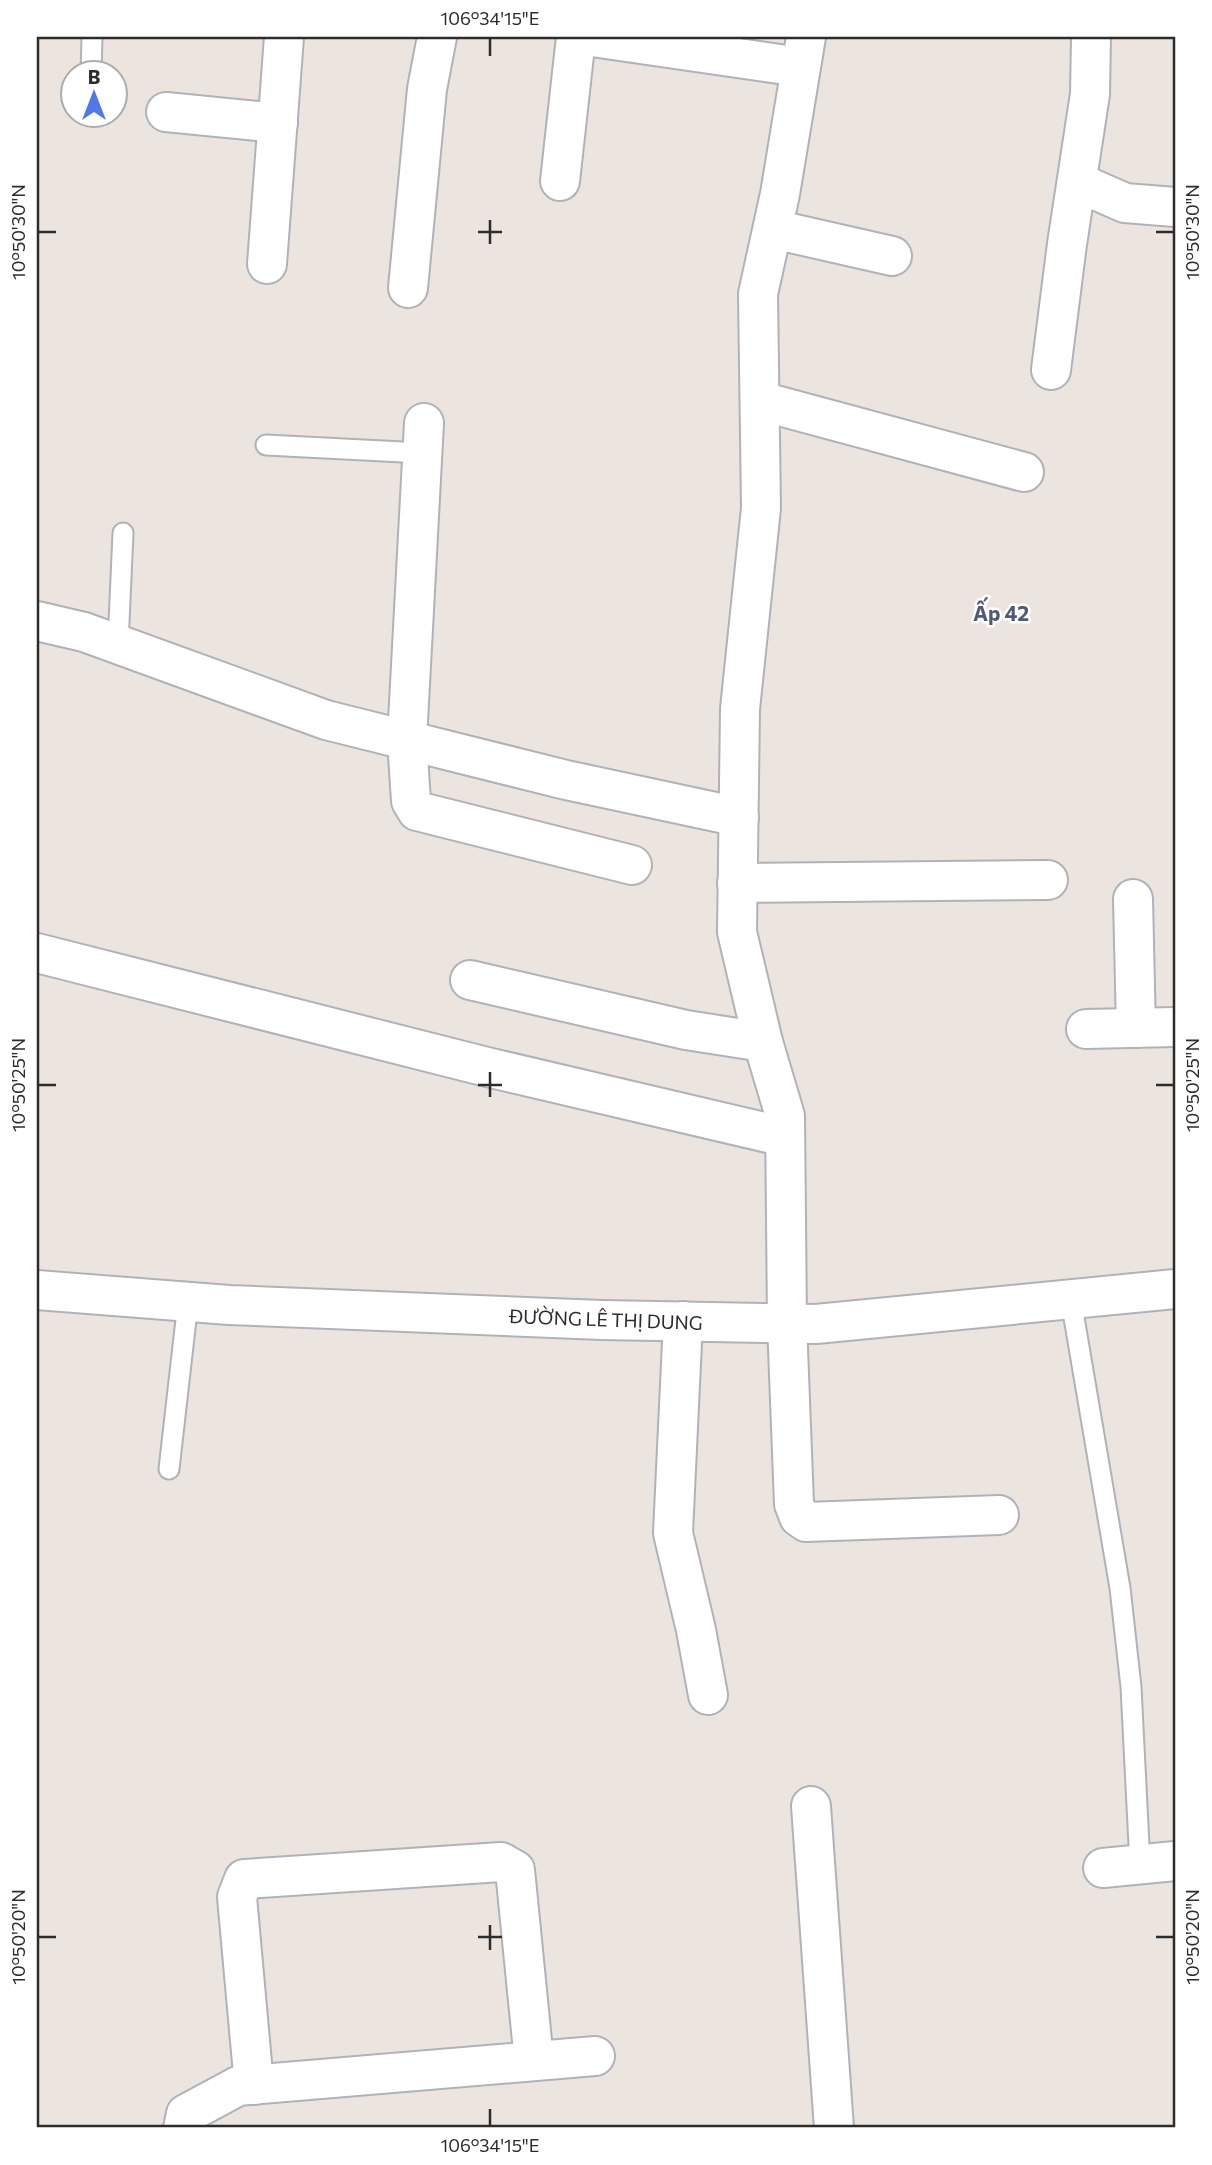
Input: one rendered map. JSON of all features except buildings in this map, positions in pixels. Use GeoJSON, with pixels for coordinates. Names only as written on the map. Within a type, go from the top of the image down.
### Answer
{"type":"FeatureCollection","features":[{"type":"Feature","properties":{"kind":"street"},"geometry":{"type":"LineString","coordinates":[[267,264],[284,37]]}},
{"type":"Feature","properties":{"kind":"street"},"geometry":{"type":"LineString","coordinates":[[408,288],[427,89],[437,37]]}},
{"type":"Feature","properties":{"kind":"street"},"geometry":{"type":"LineString","coordinates":[[559,181],[576,37]]}},
{"type":"Feature","properties":{"kind":"street"},"geometry":{"type":"LineString","coordinates":[[592,37],[803,52],[780,194],[758,294],[761,508],[740,709],[737,883],[737,932],[763,1042],[785,1116],[787,1323],[794,1504],[799,1517],[806,1522],[999,1516]]}},
{"type":"Feature","properties":{"kind":"street"},"geometry":{"type":"LineString","coordinates":[[1051,370],[1090,94],[1091,37]]}},
{"type":"Feature","properties":{"kind":"street"},"geometry":{"type":"LineString","coordinates":[[166,113],[278,123]]}},
{"type":"Feature","properties":{"kind":"street"},"geometry":{"type":"LineString","coordinates":[[1077,182],[1125,203],[1175,207]]}},
{"type":"Feature","properties":{"kind":"street"},"geometry":{"type":"LineString","coordinates":[[773,229],[892,256]]}},
{"type":"Feature","properties":{"kind":"street"},"geometry":{"type":"LineString","coordinates":[[761,401],[1024,472]]}},
{"type":"Feature","properties":{"kind":"street"},"geometry":{"type":"LineString","coordinates":[[423,438],[407,740],[411,801],[417,811],[632,865]]}},
{"type":"Feature","properties":{"kind":"street"},"geometry":{"type":"LineString","coordinates":[[37,621],[84,632],[327,720],[566,780],[739,817]]}},
{"type":"Feature","properties":{"kind":"street"},"geometry":{"type":"LineString","coordinates":[[737,883],[1048,880]]}},
{"type":"Feature","properties":{"kind":"street"},"geometry":{"type":"LineString","coordinates":[[1133,899],[1136,1028]]}},
{"type":"Feature","properties":{"kind":"street"},"geometry":{"type":"LineString","coordinates":[[37,953],[474,1064],[785,1137]]}},
{"type":"Feature","properties":{"kind":"street"},"geometry":{"type":"LineString","coordinates":[[470,980],[686,1030],[763,1042]]}},
{"type":"Feature","properties":{"kind":"street"},"geometry":{"type":"LineString","coordinates":[[1086,1028],[1175,1027]]}},
{"type":"Feature","properties":{"kind":"street","name":"ĐƯỜNG LÊ THỊ DUNG"},"geometry":{"type":"LineString","coordinates":[[37,1290],[229,1306],[816,1324],[1175,1289]]}},
{"type":"Feature","properties":{"kind":"street"},"geometry":{"type":"LineString","coordinates":[[683,1321],[673,1533],[708,1695]]}},
{"type":"Feature","properties":{"kind":"street"},"geometry":{"type":"LineString","coordinates":[[811,1806],[834,2128]]}},
{"type":"Feature","properties":{"kind":"street"},"geometry":{"type":"LineString","coordinates":[[254,2085],[237,1897],[244,1879],[501,1862],[515,1870],[534,2061]]}},
{"type":"Feature","properties":{"kind":"street"},"geometry":{"type":"LineString","coordinates":[[183,2128],[186,2114],[239,2087],[595,2056]]}},
{"type":"Feature","properties":{"kind":"lane"},"geometry":{"type":"LineString","coordinates":[[91,60],[92,37]]}},
{"type":"Feature","properties":{"kind":"lane"},"geometry":{"type":"LineString","coordinates":[[266,445],[423,438]]}},
{"type":"Feature","properties":{"kind":"lane"},"geometry":{"type":"LineString","coordinates":[[118,645],[123,533]]}},
{"type":"Feature","properties":{"kind":"lane"},"geometry":{"type":"LineString","coordinates":[[1071,1300],[1120,1588],[1131,1687],[1139,1865]]}},
{"type":"Feature","properties":{"kind":"lane"},"geometry":{"type":"LineString","coordinates":[[169,1469],[188,1302]]}},
{"type":"Feature","properties":{"kind":"district","name":"Ấp 42"},"geometry":{"type":"Point","coordinates":[1001,612]}}]}
